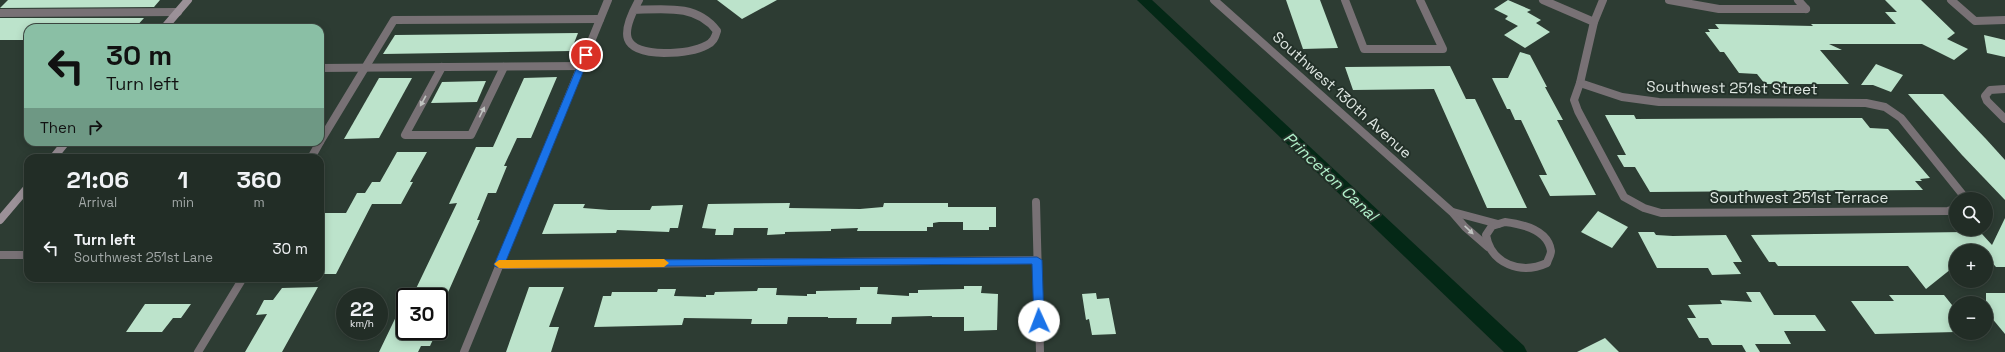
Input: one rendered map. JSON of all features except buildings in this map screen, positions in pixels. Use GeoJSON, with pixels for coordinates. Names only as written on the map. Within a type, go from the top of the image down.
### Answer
{"type":"FeatureCollection","features":[{"type":"Feature","properties":{"kind":"street"},"geometry":{"type":"LineString","coordinates":[[168,24],[188,0]]}},
{"type":"Feature","properties":{"kind":"street"},"geometry":{"type":"LineString","coordinates":[[464,352],[608,0]]}},
{"type":"Feature","properties":{"kind":"street"},"geometry":{"type":"LineString","coordinates":[[634,10],[672,10],[694,12],[711,22],[717,30],[716,36],[706,46],[696,51],[646,52],[639,50],[631,45],[627,37],[627,25],[634,10],[639,0]]}},
{"type":"Feature","properties":{"kind":"street","name":"Southwest 130th Avenue"},"geometry":{"type":"LineString","coordinates":[[1214,0],[1452,212],[1465,227],[1488,247]]}},
{"type":"Feature","properties":{"kind":"street"},"geometry":{"type":"LineString","coordinates":[[1345,0],[1364,49],[1443,49],[1420,0]]}},
{"type":"Feature","properties":{"kind":"street"},"geometry":{"type":"LineString","coordinates":[[1543,0],[1594,22]]}},
{"type":"Feature","properties":{"kind":"street","name":"Southwest 251st Terrace"},"geometry":{"type":"LineString","coordinates":[[1603,0],[1594,22],[1580,83],[1574,100],[1578,111],[1624,197],[1644,208],[1660,213],[1949,211]]}},
{"type":"Feature","properties":{"kind":"street"},"geometry":{"type":"LineString","coordinates":[[1669,0],[1719,9],[1806,9],[1798,0]]}},
{"type":"Feature","properties":{"kind":"street"},"geometry":{"type":"LineString","coordinates":[[1951,0],[1975,21],[2005,20]]}},
{"type":"Feature","properties":{"kind":"street"},"geometry":{"type":"LineString","coordinates":[[0,13],[178,12]]}},
{"type":"Feature","properties":{"kind":"street"},"geometry":{"type":"LineString","coordinates":[[324,131],[366,68],[394,20],[600,19]]}},
{"type":"Feature","properties":{"kind":"street"},"geometry":{"type":"LineString","coordinates":[[324,68],[582,66]]}},
{"type":"Feature","properties":{"kind":"street"},"geometry":{"type":"LineString","coordinates":[[442,67],[405,135],[471,134],[504,67]]}},
{"type":"Feature","properties":{"kind":"street","name":"Southwest 251st Street"},"geometry":{"type":"LineString","coordinates":[[1580,83],[1622,97],[1659,102],[1866,103],[1885,107],[1901,118],[1961,192]]}},
{"type":"Feature","properties":{"kind":"street"},"geometry":{"type":"LineString","coordinates":[[2005,89],[1990,90],[1985,96],[1987,101],[2005,119]]}},
{"type":"Feature","properties":{"kind":"street"},"geometry":{"type":"LineString","coordinates":[[56,154],[63,146]]}},
{"type":"Feature","properties":{"kind":"street"},"geometry":{"type":"LineString","coordinates":[[0,220],[24,192]]}},
{"type":"Feature","properties":{"kind":"street"},"geometry":{"type":"LineString","coordinates":[[1036,202],[1040,352]]}},
{"type":"Feature","properties":{"kind":"street","name":"Southwest 130th Avenue"},"geometry":{"type":"LineString","coordinates":[[1452,212],[1498,224]]}},
{"type":"Feature","properties":{"kind":"street"},"geometry":{"type":"LineString","coordinates":[[1514,223],[1532,228],[1539,233],[1549,245],[1550,258],[1541,266],[1534,268],[1516,267],[1499,259],[1488,247],[1486,235],[1492,226],[1498,224],[1514,223]]}},
{"type":"Feature","properties":{"kind":"street"},"geometry":{"type":"LineString","coordinates":[[0,255],[24,255]]}},
{"type":"Feature","properties":{"kind":"street"},"geometry":{"type":"LineString","coordinates":[[499,265],[1037,260]]}},
{"type":"Feature","properties":{"kind":"street"},"geometry":{"type":"LineString","coordinates":[[198,352],[241,282]]}},
{"type":"Feature","properties":{"kind":"waterway","name":"Princeton Canal"},"geometry":{"type":"LineString","coordinates":[[1144,0],[1517,352]]}},
{"type":"Feature","properties":{"kind":"slow traffic"},"geometry":{"type":"LineString","coordinates":[[499,264],[664,263]]}},
{"type":"Feature","properties":{"kind":"route"},"geometry":{"type":"LineString","coordinates":[[586,55],[499,265],[1037,260],[1039,321]]}}]}
